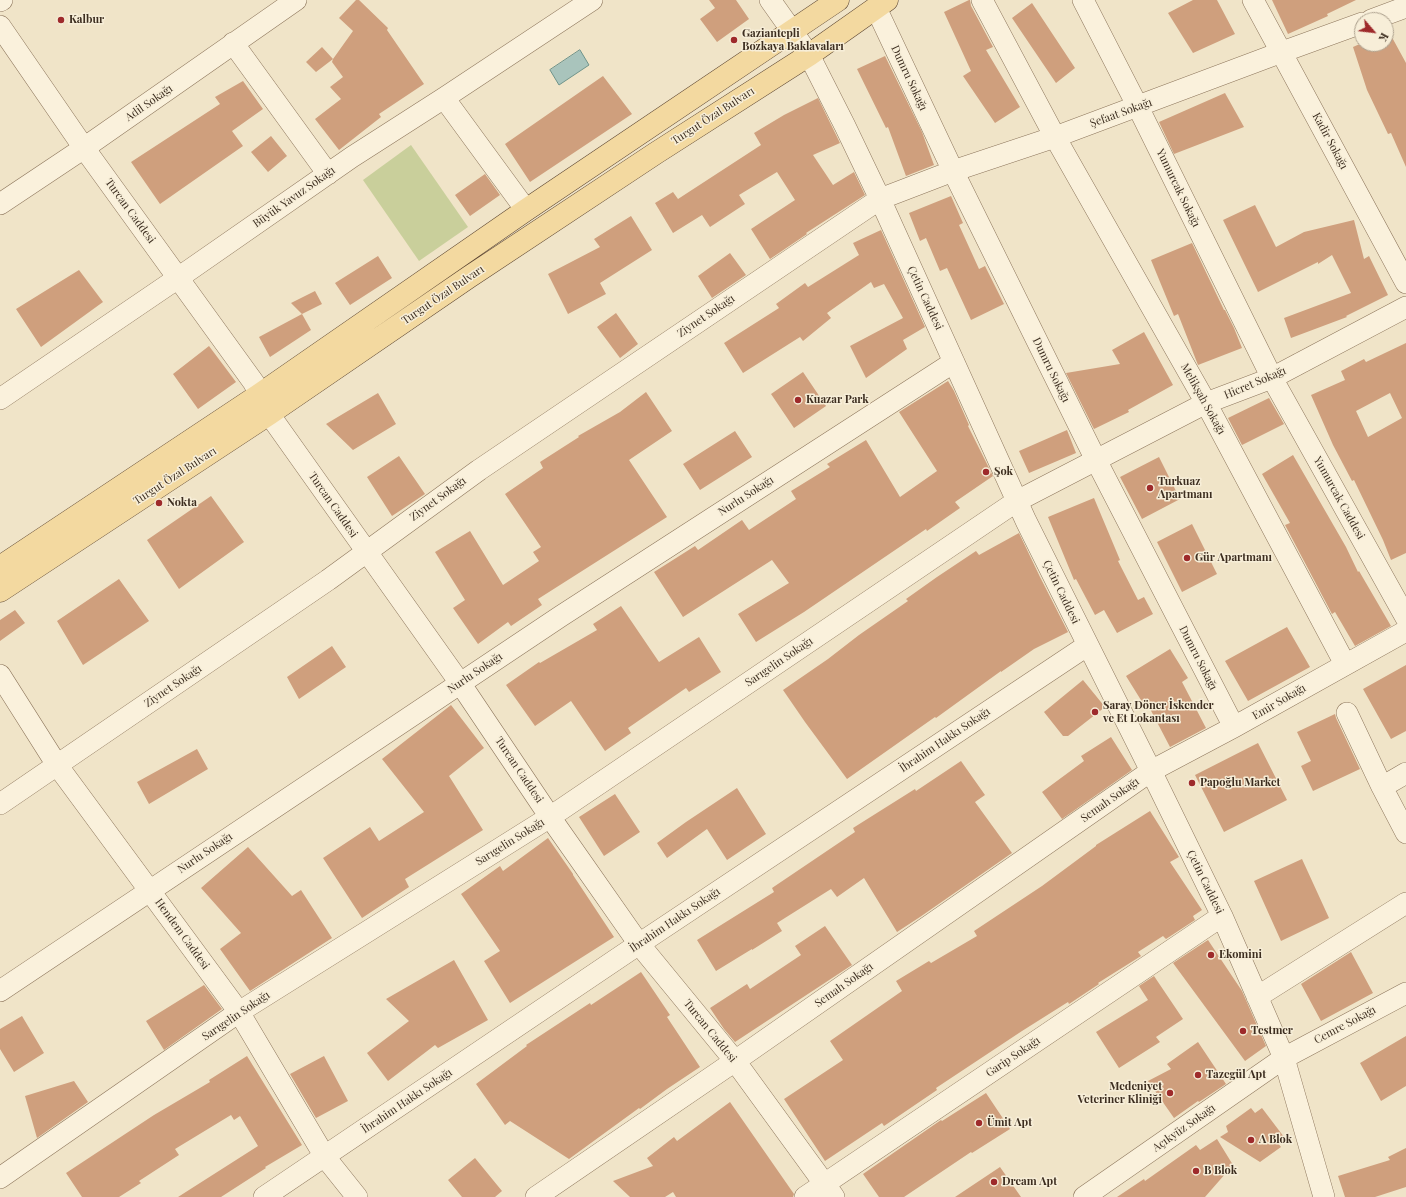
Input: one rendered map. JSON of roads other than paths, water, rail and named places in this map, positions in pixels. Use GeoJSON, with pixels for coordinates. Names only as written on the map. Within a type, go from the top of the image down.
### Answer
{"type":"FeatureCollection","features":[{"type":"Feature","properties":{"kind":"main road","name":"Turgut Özal Bulvarı"},"geometry":{"type":"LineString","coordinates":[[0,592],[264,405],[526,210],[838,0]]}},
{"type":"Feature","properties":{"kind":"main road","name":"Turgut Özal Bulvarı"},"geometry":{"type":"LineString","coordinates":[[0,567],[469,277],[656,153],[809,55],[882,4]]}},
{"type":"Feature","properties":{"kind":"street","name":"Adil Sokağı"},"geometry":{"type":"LineString","coordinates":[[0,204],[84,148],[296,0]]}},
{"type":"Feature","properties":{"kind":"street","name":"Büyük Yavuz Sokağı"},"geometry":{"type":"LineString","coordinates":[[0,399],[328,174],[592,0]]}},
{"type":"Feature","properties":{"kind":"street","name":"Çetin Caddesi"},"geometry":{"type":"LineString","coordinates":[[770,0],[809,55],[845,126],[880,199],[1017,501],[1222,916],[1284,1058],[1324,1197]]}},
{"type":"Feature","properties":{"kind":"street"},"geometry":{"type":"LineString","coordinates":[[982,0],[1055,137]]}},
{"type":"Feature","properties":{"kind":"street","name":"Yumurcak Sokağı"},"geometry":{"type":"LineString","coordinates":[[1083,0],[1138,107],[1272,378]]}},
{"type":"Feature","properties":{"kind":"street","name":"Kadir Sokağı"},"geometry":{"type":"LineString","coordinates":[[1253,0],[1406,283]]}},
{"type":"Feature","properties":{"kind":"street","name":"Dumru Sokağı"},"geometry":{"type":"LineString","coordinates":[[882,4],[953,171],[1096,460],[1234,727]]}},
{"type":"Feature","properties":{"kind":"street"},"geometry":{"type":"LineString","coordinates":[[1393,12],[1406,7]]}},
{"type":"Feature","properties":{"kind":"street","name":"Turcan Caddesi"},"geometry":{"type":"LineString","coordinates":[[0,26],[84,148],[254,383],[264,405],[366,552],[460,683],[550,817],[639,944],[735,1061],[830,1190]]}},
{"type":"Feature","properties":{"kind":"street","name":"Şefaat Sokağı"},"geometry":{"type":"LineString","coordinates":[[880,199],[953,171],[1055,137],[1138,107],[1354,26]]}},
{"type":"Feature","properties":{"kind":"street"},"geometry":{"type":"LineString","coordinates":[[233,43],[328,174]]}},
{"type":"Feature","properties":{"kind":"street"},"geometry":{"type":"LineString","coordinates":[[444,98],[526,210]]}},
{"type":"Feature","properties":{"kind":"street","name":"Melikşah Sokağı"},"geometry":{"type":"LineString","coordinates":[[1055,137],[1206,403],[1345,664]]}},
{"type":"Feature","properties":{"kind":"street","name":"Ziynet Sokağı"},"geometry":{"type":"LineString","coordinates":[[0,804],[328,580],[479,470],[880,199]]}},
{"type":"Feature","properties":{"kind":"street","name":"Hicret Sokağı"},"geometry":{"type":"LineString","coordinates":[[1017,501],[1206,403],[1272,378],[1406,307]]}},
{"type":"Feature","properties":{"kind":"street","name":"Nurlu Sokağı"},"geometry":{"type":"LineString","coordinates":[[0,991],[568,611],[954,362]]}},
{"type":"Feature","properties":{"kind":"street","name":"Yumurcak Caddesi"},"geometry":{"type":"LineString","coordinates":[[1272,378],[1406,618]]}},
{"type":"Feature","properties":{"kind":"street","name":"Sarıgelin Sokağı"},"geometry":{"type":"LineString","coordinates":[[0,1178],[239,1012],[550,817],[1017,501]]}},
{"type":"Feature","properties":{"kind":"street","name":"Emir Sokağı"},"geometry":{"type":"LineString","coordinates":[[1151,771],[1234,727],[1406,631]]}},
{"type":"Feature","properties":{"kind":"street","name":"İbrahim Hakkı Sokağı"},"geometry":{"type":"LineString","coordinates":[[264,1197],[639,944],[1088,645]]}},
{"type":"Feature","properties":{"kind":"street","name":"Hendem Caddesi"},"geometry":{"type":"LineString","coordinates":[[0,675],[57,765],[239,1012],[325,1157],[357,1197]]}},
{"type":"Feature","properties":{"kind":"street"},"geometry":{"type":"LineString","coordinates":[[1347,713],[1382,787],[1406,833]]}},
{"type":"Feature","properties":{"kind":"street","name":"Semah Sokağı"},"geometry":{"type":"LineString","coordinates":[[536,1197],[735,1061],[1151,771]]}},
{"type":"Feature","properties":{"kind":"street"},"geometry":{"type":"LineString","coordinates":[[1382,787],[1406,772]]}},
{"type":"Feature","properties":{"kind":"street"},"geometry":{"type":"LineString","coordinates":[[1257,997],[1406,903]]}},
{"type":"Feature","properties":{"kind":"street","name":"Garip Sokağı"},"geometry":{"type":"LineString","coordinates":[[805,1197],[830,1190],[1222,916]]}},
{"type":"Feature","properties":{"kind":"street","name":"Cemre Sokağı"},"geometry":{"type":"LineString","coordinates":[[1284,1058],[1406,993]]}},
{"type":"Feature","properties":{"kind":"street","name":"Açıkyüz Sokağı"},"geometry":{"type":"LineString","coordinates":[[1084,1197],[1284,1058]]}},
{"type":"Feature","properties":{"kind":"water"},"geometry":{"type":"Polygon","coordinates":[[[580,50],[589,65],[559,85],[550,70],[580,50]]]}},
{"type":"Feature","properties":{"kind":"place","name":"Kalbur"},"geometry":{"type":"Point","coordinates":[61,20]}},
{"type":"Feature","properties":{"kind":"place","name":"Gaziantepli Bozkaya Baklavaları"},"geometry":{"type":"Point","coordinates":[734,40]}},
{"type":"Feature","properties":{"kind":"place","name":"Kuazar Park"},"geometry":{"type":"Point","coordinates":[798,400]}},
{"type":"Feature","properties":{"kind":"place","name":"Şok"},"geometry":{"type":"Point","coordinates":[986,472]}},
{"type":"Feature","properties":{"kind":"place","name":"Turkuaz Apartmanı"},"geometry":{"type":"Point","coordinates":[1150,488]}},
{"type":"Feature","properties":{"kind":"place","name":"Nokta"},"geometry":{"type":"Point","coordinates":[159,503]}},
{"type":"Feature","properties":{"kind":"place","name":"Gür Apartmanı"},"geometry":{"type":"Point","coordinates":[1187,558]}},
{"type":"Feature","properties":{"kind":"place","name":"Saray Döner İskender ve Et Lokantası"},"geometry":{"type":"Point","coordinates":[1095,712]}},
{"type":"Feature","properties":{"kind":"place","name":"Papoğlu Market"},"geometry":{"type":"Point","coordinates":[1192,783]}},
{"type":"Feature","properties":{"kind":"place","name":"Ekomini"},"geometry":{"type":"Point","coordinates":[1211,955]}},
{"type":"Feature","properties":{"kind":"place","name":"Testmer"},"geometry":{"type":"Point","coordinates":[1243,1031]}},
{"type":"Feature","properties":{"kind":"place","name":"Tazegül Apt"},"geometry":{"type":"Point","coordinates":[1198,1075]}},
{"type":"Feature","properties":{"kind":"place","name":"Medeniyet Veteriner Kliniği"},"geometry":{"type":"Point","coordinates":[1170,1093]}},
{"type":"Feature","properties":{"kind":"place","name":"Ümit Apt"},"geometry":{"type":"Point","coordinates":[979,1123]}},
{"type":"Feature","properties":{"kind":"place","name":"A Blok"},"geometry":{"type":"Point","coordinates":[1251,1140]}},
{"type":"Feature","properties":{"kind":"place","name":"B Blok"},"geometry":{"type":"Point","coordinates":[1196,1171]}},
{"type":"Feature","properties":{"kind":"place","name":"Dream Apt"},"geometry":{"type":"Point","coordinates":[994,1182]}}]}
